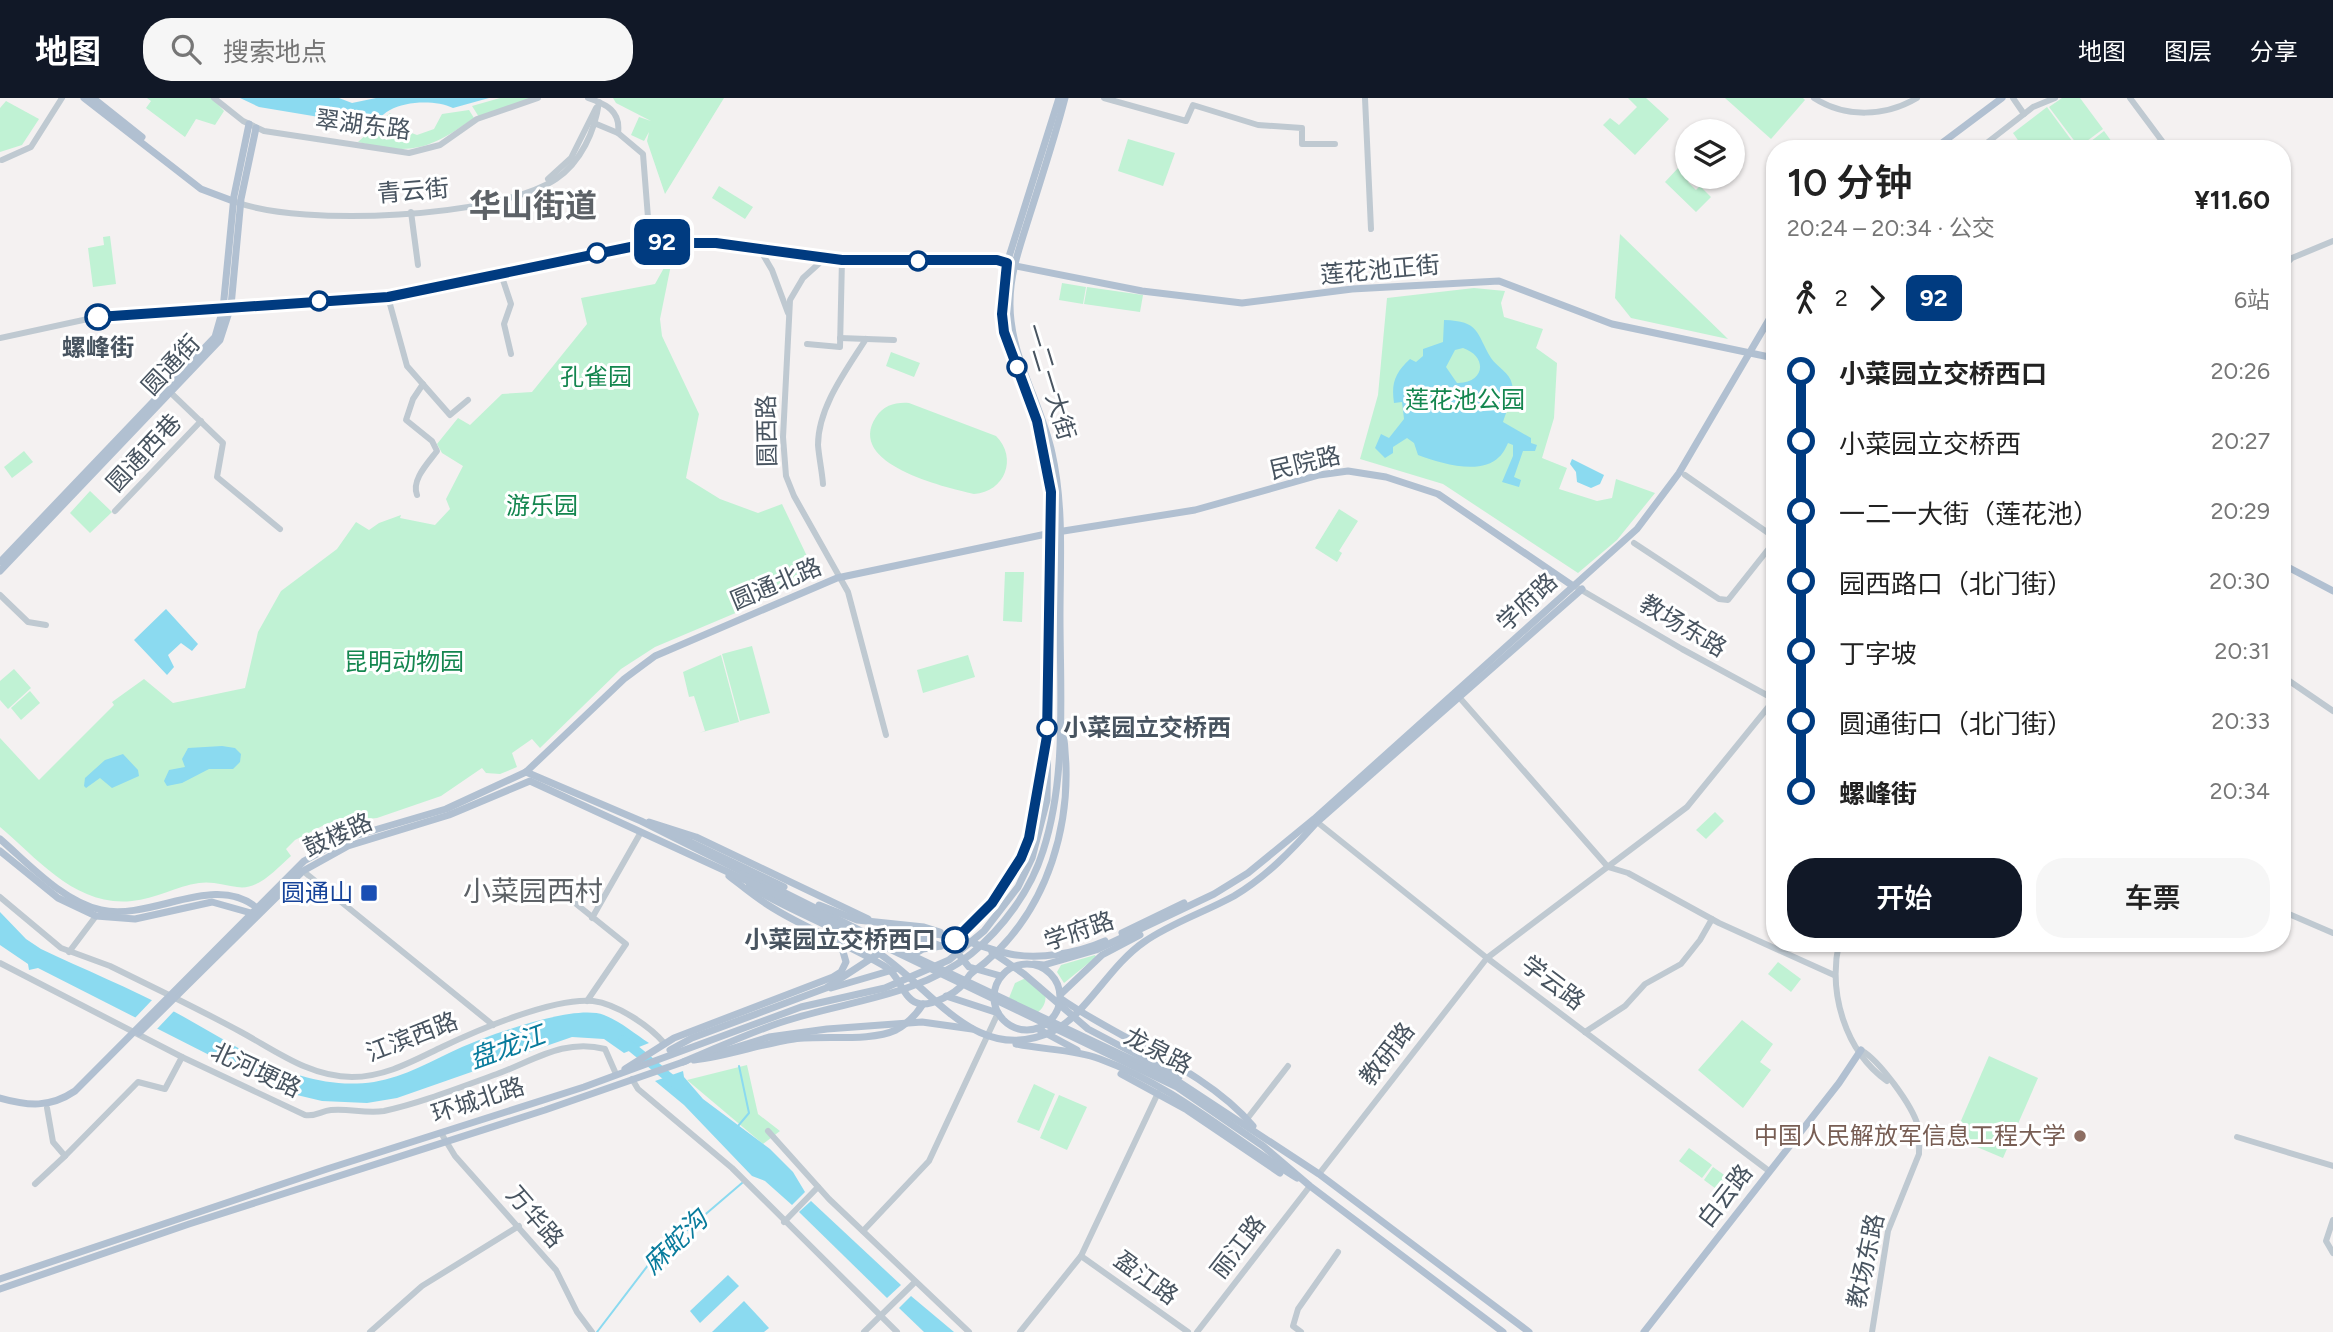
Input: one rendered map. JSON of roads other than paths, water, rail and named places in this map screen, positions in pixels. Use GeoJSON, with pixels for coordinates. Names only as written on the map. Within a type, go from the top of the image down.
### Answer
{"type":"FeatureCollection","features":[{"type":"Feature","properties":{"kind":"main road"},"geometry":{"type":"LineString","coordinates":[[84,98],[201,189],[237,200]]}},
{"type":"Feature","properties":{"kind":"main road"},"geometry":{"type":"LineString","coordinates":[[93,98],[186,173],[209,188],[237,200]]}},
{"type":"Feature","properties":{"kind":"main road","name":"一二一大街"},"geometry":{"type":"LineString","coordinates":[[963,951],[1002,911],[1032,858],[1047,800],[1051,492],[1043,446],[1004,332],[1002,314],[1011,265],[1059,98]]}},
{"type":"Feature","properties":{"kind":"main road","name":"一二一大街"},"geometry":{"type":"LineString","coordinates":[[963,951],[1013,908],[1042,855],[1056,784],[1060,710],[1058,485],[1044,421],[1014,344],[1010,322],[1011,265],[1065,98]]}},
{"type":"Feature","properties":{"kind":"main road"},"geometry":{"type":"LineString","coordinates":[[1946,140],[2002,98]]}},
{"type":"Feature","properties":{"kind":"main road","name":"圆通街"},"geometry":{"type":"LineString","coordinates":[[0,562],[220,340],[227,307],[237,200],[252,126]]}},
{"type":"Feature","properties":{"kind":"main road","name":"莲花池正街"},"geometry":{"type":"LineString","coordinates":[[1011,265],[1142,290],[1242,303],[1352,289],[1489,280],[1511,284],[1612,324],[1766,356]]}},
{"type":"Feature","properties":{"kind":"main road","name":"学府路"},"geometry":{"type":"LineString","coordinates":[[1034,964],[1044,965],[1096,950],[1214,894],[1248,873],[1314,819],[1622,544],[1649,515],[1679,472],[1766,324]]}},
{"type":"Feature","properties":{"kind":"main road","name":"圆通街"},"geometry":{"type":"LineString","coordinates":[[0,571],[169,392]]}},
{"type":"Feature","properties":{"kind":"main road","name":"民院路"},"geometry":{"type":"LineString","coordinates":[[1060,532],[1195,510],[1319,475],[1348,471],[1368,473],[1418,487],[1453,502],[1545,569],[1573,586]]}},
{"type":"Feature","properties":{"kind":"main road","name":"圆通北路"},"geometry":{"type":"LineString","coordinates":[[528,777],[547,754],[624,679],[655,656],[837,578],[1060,532]]}},
{"type":"Feature","properties":{"kind":"main road"},"geometry":{"type":"LineString","coordinates":[[2291,569],[2333,591]]}},
{"type":"Feature","properties":{"kind":"main road","name":"学府路"},"geometry":{"type":"LineString","coordinates":[[1061,996],[1102,955],[1216,898],[1251,877],[1582,589]]}},
{"type":"Feature","properties":{"kind":"main road"},"geometry":{"type":"LineString","coordinates":[[683,1062],[727,1056],[771,1043],[797,1039],[885,1033],[909,1020],[923,1004],[956,992],[971,970],[986,963],[1031,907],[1043,885],[1060,838],[1068,794],[1066,749],[1060,710]]}},
{"type":"Feature","properties":{"kind":"main road"},"geometry":{"type":"LineString","coordinates":[[790,994],[838,987],[895,973],[902,960],[923,949],[943,946],[992,903],[1021,858],[1029,838],[1047,736]]}},
{"type":"Feature","properties":{"kind":"main road"},"geometry":{"type":"LineString","coordinates":[[547,754],[542,765],[542,778],[550,789]]}},
{"type":"Feature","properties":{"kind":"main road"},"geometry":{"type":"LineString","coordinates":[[528,777],[542,778],[701,846],[857,920],[924,927],[985,948],[1024,974],[1088,1029],[1214,1102],[1318,1174],[1529,1332]]}},
{"type":"Feature","properties":{"kind":"main road"},"geometry":{"type":"LineString","coordinates":[[528,777],[718,868],[884,957],[972,1029]]}},
{"type":"Feature","properties":{"kind":"main road","name":"鼓楼路"},"geometry":{"type":"LineString","coordinates":[[258,909],[303,871],[348,846],[449,815],[528,777]]}},
{"type":"Feature","properties":{"kind":"main road","name":"鼓楼路"},"geometry":{"type":"LineString","coordinates":[[0,1100],[26,1109],[47,1108],[78,1095],[258,909],[293,869],[324,848],[446,808],[528,777]]}},
{"type":"Feature","properties":{"kind":"main road"},"geometry":{"type":"LineString","coordinates":[[641,821],[696,837],[833,904],[963,951]]}},
{"type":"Feature","properties":{"kind":"main road","name":"龙泉路"},"geometry":{"type":"LineString","coordinates":[[641,821],[732,868],[1179,1083],[1503,1332]]}},
{"type":"Feature","properties":{"kind":"main road"},"geometry":{"type":"LineString","coordinates":[[999,1039],[1038,1037],[1069,1022],[1126,955],[1146,940],[1233,896],[1270,869],[1317,822]]}},
{"type":"Feature","properties":{"kind":"main road"},"geometry":{"type":"LineString","coordinates":[[0,839],[62,891],[98,909],[137,912],[188,897],[218,894],[258,909]]}},
{"type":"Feature","properties":{"kind":"main road"},"geometry":{"type":"LineString","coordinates":[[1,855],[58,898],[96,916],[135,919],[212,902],[250,913],[258,909]]}},
{"type":"Feature","properties":{"kind":"main road"},"geometry":{"type":"LineString","coordinates":[[718,868],[769,906],[840,941],[895,973],[914,1002],[923,1004]]}},
{"type":"Feature","properties":{"kind":"main road","name":"学府路"},"geometry":{"type":"LineString","coordinates":[[985,948],[1037,956],[1075,950],[1099,943],[1248,873]]}},
{"type":"Feature","properties":{"kind":"main road","name":"龙泉路"},"geometry":{"type":"LineString","coordinates":[[754,887],[1179,1083]]}},
{"type":"Feature","properties":{"kind":"main road","name":"鼓楼路"},"geometry":{"type":"LineString","coordinates":[[172,996],[250,913]]}},
{"type":"Feature","properties":{"kind":"main road"},"geometry":{"type":"LineString","coordinates":[[655,1059],[692,1038],[825,988],[900,940],[944,933]]}},
{"type":"Feature","properties":{"kind":"main road"},"geometry":{"type":"LineString","coordinates":[[632,1065],[661,1046],[841,972],[847,956],[840,941]]}},
{"type":"Feature","properties":{"kind":"main road"},"geometry":{"type":"LineString","coordinates":[[963,951],[971,970]]}},
{"type":"Feature","properties":{"kind":"main road"},"geometry":{"type":"LineString","coordinates":[[683,1062],[779,1023],[914,986],[963,951]]}},
{"type":"Feature","properties":{"kind":"main road","name":"环城北路"},"geometry":{"type":"LineString","coordinates":[[0,1289],[443,1136],[619,1073],[632,1065],[801,1007],[885,988],[917,976],[963,951]]}},
{"type":"Feature","properties":{"kind":"main road"},"geometry":{"type":"LineString","coordinates":[[986,963],[985,967],[990,974]]}},
{"type":"Feature","properties":{"kind":"main road"},"geometry":{"type":"LineString","coordinates":[[998,1013],[994,992],[1001,976],[1017,965],[1034,964],[1051,974],[1061,996],[1125,1040],[1178,1067],[1247,1119],[1261,1135]]}},
{"type":"Feature","properties":{"kind":"main road"},"geometry":{"type":"LineString","coordinates":[[971,970],[1001,976]]}},
{"type":"Feature","properties":{"kind":"main road"},"geometry":{"type":"LineString","coordinates":[[946,996],[998,1013],[1015,1028],[1038,1028],[1158,1093],[1266,1165],[1310,1186]]}},
{"type":"Feature","properties":{"kind":"main road"},"geometry":{"type":"LineString","coordinates":[[1038,1028],[1054,1017],[1061,996]]}},
{"type":"Feature","properties":{"kind":"main road"},"geometry":{"type":"LineString","coordinates":[[683,1062],[769,1037],[911,1022],[940,1022],[972,1029],[999,1039],[1103,1060],[1188,1104],[1310,1186]]}},
{"type":"Feature","properties":{"kind":"main road","name":"鼓楼路"},"geometry":{"type":"LineString","coordinates":[[0,1100],[37,1105],[66,1097],[139,1030]]}},
{"type":"Feature","properties":{"kind":"main road","name":"白云路"},"geometry":{"type":"LineString","coordinates":[[1644,1332],[1839,1083],[1861,1050]]}},
{"type":"Feature","properties":{"kind":"main road","name":"环城北路"},"geometry":{"type":"LineString","coordinates":[[0,1279],[443,1136],[545,1110],[683,1062]]}},
{"type":"Feature","properties":{"kind":"street"},"geometry":{"type":"LineString","coordinates":[[2,160],[31,148],[62,98]]}},
{"type":"Feature","properties":{"kind":"street"},"geometry":{"type":"LineString","coordinates":[[214,98],[252,126]]}},
{"type":"Feature","properties":{"kind":"street","name":"翠湖东路"},"geometry":{"type":"LineString","coordinates":[[252,126],[410,153],[440,145],[477,119],[538,98]]}},
{"type":"Feature","properties":{"kind":"street"},"geometry":{"type":"LineString","coordinates":[[588,98],[600,100],[617,117],[618,133]]}},
{"type":"Feature","properties":{"kind":"street"},"geometry":{"type":"LineString","coordinates":[[1104,98],[1186,121],[1192,105],[1258,125],[1302,128],[1302,144],[1335,144]]}},
{"type":"Feature","properties":{"kind":"street"},"geometry":{"type":"LineString","coordinates":[[1365,98],[1371,229]]}},
{"type":"Feature","properties":{"kind":"street"},"geometry":{"type":"LineString","coordinates":[[1814,98],[1829,107],[1860,113],[1884,112],[1917,98]]}},
{"type":"Feature","properties":{"kind":"street"},"geometry":{"type":"LineString","coordinates":[[2012,98],[2024,114]]}},
{"type":"Feature","properties":{"kind":"street"},"geometry":{"type":"LineString","coordinates":[[1991,140],[2024,114],[2055,98]]}},
{"type":"Feature","properties":{"kind":"street"},"geometry":{"type":"LineString","coordinates":[[2130,98],[2161,140]]}},
{"type":"Feature","properties":{"kind":"street","name":"青云街"},"geometry":{"type":"LineString","coordinates":[[237,200],[309,214],[411,211],[530,190],[555,174],[571,158],[593,123],[600,100]]}},
{"type":"Feature","properties":{"kind":"street"},"geometry":{"type":"LineString","coordinates":[[593,123],[618,133],[636,146],[645,159],[650,243]]}},
{"type":"Feature","properties":{"kind":"street"},"geometry":{"type":"LineString","coordinates":[[411,211],[418,265]]}},
{"type":"Feature","properties":{"kind":"street"},"geometry":{"type":"LineString","coordinates":[[2291,259],[2333,241]]}},
{"type":"Feature","properties":{"kind":"street"},"geometry":{"type":"LineString","coordinates":[[0,338],[97,317],[188,308],[388,297],[650,243],[716,243],[842,260],[997,260],[1011,265]]}},
{"type":"Feature","properties":{"kind":"street","name":"圆西路"},"geometry":{"type":"LineString","coordinates":[[759,248],[772,270],[788,314]]}},
{"type":"Feature","properties":{"kind":"street","name":"圆西路"},"geometry":{"type":"LineString","coordinates":[[825,258],[795,289],[788,314],[783,437],[786,477],[837,578],[848,592],[886,736]]}},
{"type":"Feature","properties":{"kind":"street"},"geometry":{"type":"LineString","coordinates":[[807,344],[839,346],[842,260]]}},
{"type":"Feature","properties":{"kind":"street"},"geometry":{"type":"LineString","coordinates":[[501,274],[511,304],[504,324],[512,354]]}},
{"type":"Feature","properties":{"kind":"street"},"geometry":{"type":"LineString","coordinates":[[388,297],[403,354],[416,377],[450,415],[468,400]]}},
{"type":"Feature","properties":{"kind":"street"},"geometry":{"type":"LineString","coordinates":[[840,338],[894,340]]}},
{"type":"Feature","properties":{"kind":"street"},"geometry":{"type":"LineString","coordinates":[[823,484],[818,444],[821,424],[836,388],[866,339]]}},
{"type":"Feature","properties":{"kind":"street"},"geometry":{"type":"LineString","coordinates":[[417,495],[417,479],[437,451],[432,441],[407,421],[413,399],[423,384]]}},
{"type":"Feature","properties":{"kind":"street"},"geometry":{"type":"LineString","coordinates":[[169,392],[223,443],[217,477],[280,529]]}},
{"type":"Feature","properties":{"kind":"street","name":"圆通西巷"},"geometry":{"type":"LineString","coordinates":[[115,511],[201,421]]}},
{"type":"Feature","properties":{"kind":"street"},"geometry":{"type":"LineString","coordinates":[[1685,475],[1766,531]]}},
{"type":"Feature","properties":{"kind":"street"},"geometry":{"type":"LineString","coordinates":[[1634,543],[1719,599],[1728,600],[1766,552]]}},
{"type":"Feature","properties":{"kind":"street","name":"教场东路"},"geometry":{"type":"LineString","coordinates":[[1573,586],[1766,695]]}},
{"type":"Feature","properties":{"kind":"street"},"geometry":{"type":"LineString","coordinates":[[0,595],[28,622],[46,625]]}},
{"type":"Feature","properties":{"kind":"street"},"geometry":{"type":"LineString","coordinates":[[2291,682],[2333,711]]}},
{"type":"Feature","properties":{"kind":"street"},"geometry":{"type":"LineString","coordinates":[[1459,697],[1608,867],[1628,873],[1712,919],[1766,944]]}},
{"type":"Feature","properties":{"kind":"street","name":"教研路"},"geometry":{"type":"LineString","coordinates":[[1318,1174],[1488,958],[1573,890],[1651,836],[1704,789],[1766,709]]}},
{"type":"Feature","properties":{"kind":"street","name":"学云路"},"geometry":{"type":"LineString","coordinates":[[1317,822],[1488,958],[1769,1171]]}},
{"type":"Feature","properties":{"kind":"street"},"geometry":{"type":"LineString","coordinates":[[592,918],[641,832]]}},
{"type":"Feature","properties":{"kind":"street"},"geometry":{"type":"LineString","coordinates":[[1,855],[9,847]]}},
{"type":"Feature","properties":{"kind":"street"},"geometry":{"type":"LineString","coordinates":[[303,871],[493,1025]]}},
{"type":"Feature","properties":{"kind":"street"},"geometry":{"type":"LineString","coordinates":[[565,895],[626,944],[587,1001]]}},
{"type":"Feature","properties":{"kind":"street","name":"江滨西路"},"geometry":{"type":"LineString","coordinates":[[0,897],[46,938],[69,952],[110,967],[172,996],[296,1063],[331,1075],[350,1077],[387,1071],[493,1025],[558,1005],[587,1001],[608,1005],[638,1022],[661,1046]]}},
{"type":"Feature","properties":{"kind":"street"},"geometry":{"type":"LineString","coordinates":[[2291,915],[2333,933]]}},
{"type":"Feature","properties":{"kind":"street"},"geometry":{"type":"LineString","coordinates":[[69,952],[96,916]]}},
{"type":"Feature","properties":{"kind":"street"},"geometry":{"type":"LineString","coordinates":[[1584,1032],[1625,1006],[1645,984],[1681,964],[1712,919]]}},
{"type":"Feature","properties":{"kind":"street"},"geometry":{"type":"LineString","coordinates":[[1784,952],[1834,975]]}},
{"type":"Feature","properties":{"kind":"street","name":"教场东路"},"geometry":{"type":"LineString","coordinates":[[1838,952],[1834,975],[1835,998],[1844,1022],[1861,1050],[1875,1060],[1918,1126],[1919,1154],[1888,1230],[1871,1332]]}},
{"type":"Feature","properties":{"kind":"street","name":"北河埂路"},"geometry":{"type":"LineString","coordinates":[[0,963],[139,1030],[183,1057],[312,1116],[328,1110],[364,1113],[385,1111],[499,1073],[550,1051],[569,1047],[605,1049],[619,1073]]}},
{"type":"Feature","properties":{"kind":"street"},"geometry":{"type":"LineString","coordinates":[[863,1231],[929,1161],[998,1013]]}},
{"type":"Feature","properties":{"kind":"street"},"geometry":{"type":"LineString","coordinates":[[35,1184],[138,1082],[165,1089],[183,1057]]}},
{"type":"Feature","properties":{"kind":"street"},"geometry":{"type":"LineString","coordinates":[[1247,1119],[1288,1066]]}},
{"type":"Feature","properties":{"kind":"street"},"geometry":{"type":"LineString","coordinates":[[632,1079],[638,1089],[744,1181],[897,1332]]}},
{"type":"Feature","properties":{"kind":"street"},"geometry":{"type":"LineString","coordinates":[[1020,1332],[1081,1255],[1158,1093]]}},
{"type":"Feature","properties":{"kind":"street"},"geometry":{"type":"LineString","coordinates":[[47,1108],[53,1143],[65,1156]]}},
{"type":"Feature","properties":{"kind":"street"},"geometry":{"type":"LineString","coordinates":[[768,1131],[818,1186],[969,1332]]}},
{"type":"Feature","properties":{"kind":"street","name":"万华路"},"geometry":{"type":"LineString","coordinates":[[443,1136],[556,1270],[590,1330]]}},
{"type":"Feature","properties":{"kind":"street"},"geometry":{"type":"LineString","coordinates":[[2237,1138],[2333,1166]]}},
{"type":"Feature","properties":{"kind":"street"},"geometry":{"type":"LineString","coordinates":[[784,1222],[818,1186]]}},
{"type":"Feature","properties":{"kind":"street","name":"丽江路"},"geometry":{"type":"LineString","coordinates":[[1197,1332],[1310,1186]]}},
{"type":"Feature","properties":{"kind":"street"},"geometry":{"type":"LineString","coordinates":[[2333,1220],[2326,1241],[2327,1248],[2333,1253]]}},
{"type":"Feature","properties":{"kind":"street"},"geometry":{"type":"LineString","coordinates":[[370,1332],[422,1286],[519,1226]]}},
{"type":"Feature","properties":{"kind":"street"},"geometry":{"type":"LineString","coordinates":[[1301,1332],[1293,1326],[1298,1309],[1338,1252]]}},
{"type":"Feature","properties":{"kind":"street","name":"盈江路"},"geometry":{"type":"LineString","coordinates":[[1081,1255],[1188,1332]]}},
{"type":"Feature","properties":{"kind":"street"},"geometry":{"type":"LineString","coordinates":[[864,1332],[915,1282]]}},
{"type":"Feature","properties":{"kind":"water"},"geometry":{"type":"Polygon","coordinates":[[[240,98],[339,98],[352,103],[376,98],[489,98],[453,108],[430,103],[412,103],[390,110],[374,123],[367,125],[259,107],[240,98]]]}},
{"type":"Feature","properties":{"kind":"water"},"geometry":{"type":"Polygon","coordinates":[[[1444,320],[1471,326],[1491,358],[1511,380],[1513,389],[1503,422],[1531,438],[1531,443],[1537,445],[1535,451],[1523,451],[1514,477],[1521,480],[1519,487],[1502,482],[1513,456],[1513,445],[1508,443],[1502,454],[1491,463],[1471,467],[1418,455],[1414,443],[1407,438],[1393,447],[1393,453],[1385,458],[1375,448],[1381,434],[1389,438],[1404,419],[1402,402],[1394,403],[1393,390],[1401,369],[1410,359],[1416,362],[1423,356],[1423,349],[1443,342],[1444,320]],[[1463,348],[1455,350],[1446,367],[1457,383],[1466,382],[1478,375],[1480,363],[1471,352],[1463,348]]]}},
{"type":"Feature","properties":{"kind":"water"},"geometry":{"type":"Polygon","coordinates":[[[1572,459],[1604,475],[1600,484],[1591,488],[1577,482],[1576,472],[1570,464],[1572,459]]]}},
{"type":"Feature","properties":{"kind":"water"},"geometry":{"type":"Polygon","coordinates":[[[166,609],[198,644],[192,651],[181,643],[168,655],[174,667],[167,675],[134,640],[166,609]]]}},
{"type":"Feature","properties":{"kind":"water"},"geometry":{"type":"Polygon","coordinates":[[[188,748],[235,748],[241,754],[240,762],[233,769],[209,769],[182,783],[167,786],[164,781],[169,770],[185,767],[182,759],[188,748]]]}},
{"type":"Feature","properties":{"kind":"water"},"geometry":{"type":"Polygon","coordinates":[[[123,754],[138,770],[139,776],[112,788],[100,778],[86,788],[84,786],[85,778],[105,760],[123,754]]]}},
{"type":"Feature","properties":{"kind":"water"},"geometry":{"type":"Polygon","coordinates":[[[0,912],[26,939],[41,949],[173,1011],[269,1063],[319,1080],[346,1084],[385,1080],[493,1035],[533,1022],[573,1014],[604,1015],[649,1043],[624,1053],[604,1039],[572,1037],[397,1098],[367,1103],[322,1101],[280,1091],[38,968],[29,970],[28,964],[0,945],[0,912]]]}},
{"type":"Feature","properties":{"kind":"water"},"geometry":{"type":"Polygon","coordinates":[[[683,1071],[684,1077],[703,1099],[770,1149],[793,1172],[805,1192],[792,1205],[765,1181],[752,1176],[684,1105],[655,1081],[683,1071]]]}},
{"type":"Feature","properties":{"kind":"water"},"geometry":{"type":"Polygon","coordinates":[[[811,1201],[901,1285],[887,1298],[799,1212],[811,1201]]]}},
{"type":"Feature","properties":{"kind":"water"},"geometry":{"type":"Polygon","coordinates":[[[728,1275],[739,1286],[700,1323],[690,1311],[728,1275]]]}},
{"type":"Feature","properties":{"kind":"water"},"geometry":{"type":"Polygon","coordinates":[[[911,1296],[954,1332],[924,1332],[899,1308],[911,1296]]]}},
{"type":"Feature","properties":{"kind":"water"},"geometry":{"type":"Polygon","coordinates":[[[744,1301],[769,1328],[764,1332],[712,1332],[744,1301]]]}},
{"type":"Feature","properties":{"kind":"waterway","name":"盘龙江"},"geometry":{"type":"LineString","coordinates":[[623,1040],[678,1085]]}},
{"type":"Feature","properties":{"kind":"waterway"},"geometry":{"type":"LineString","coordinates":[[738,1126],[749,1113],[739,1066]]}},
{"type":"Feature","properties":{"kind":"waterway","name":"麻蛇沟"},"geometry":{"type":"LineString","coordinates":[[597,1332],[652,1260],[742,1183]]}},
{"type":"Feature","properties":{"kind":"place","name":"螺峰街"},"geometry":{"type":"Point","coordinates":[98,317]}},
{"type":"Feature","properties":{"kind":"place","name":"小菜园立交桥西"},"geometry":{"type":"Point","coordinates":[1047,728]}},
{"type":"Feature","properties":{"kind":"place","name":"圆通山"},"geometry":{"type":"Point","coordinates":[369,893]}},
{"type":"Feature","properties":{"kind":"place","name":"小菜园立交桥西口"},"geometry":{"type":"Point","coordinates":[955,940]}},
{"type":"Feature","properties":{"kind":"place","name":"中国人民解放军信息工程大学"},"geometry":{"type":"Point","coordinates":[2080,1136]}},
{"type":"Feature","properties":{"kind":"district","name":"华山街道"},"geometry":{"type":"Point","coordinates":[533,206]}},
{"type":"Feature","properties":{"kind":"district","name":"小菜园西村"},"geometry":{"type":"Point","coordinates":[533,891]}},
{"type":"Feature","properties":{"kind":"park label","name":"孔雀园"},"geometry":{"type":"Point","coordinates":[596,377]}},
{"type":"Feature","properties":{"kind":"park label","name":"莲花池公园"},"geometry":{"type":"Point","coordinates":[1465,400]}},
{"type":"Feature","properties":{"kind":"park label","name":"游乐园"},"geometry":{"type":"Point","coordinates":[542,506]}},
{"type":"Feature","properties":{"kind":"park label","name":"昆明动物园"},"geometry":{"type":"Point","coordinates":[404,662]}}]}
